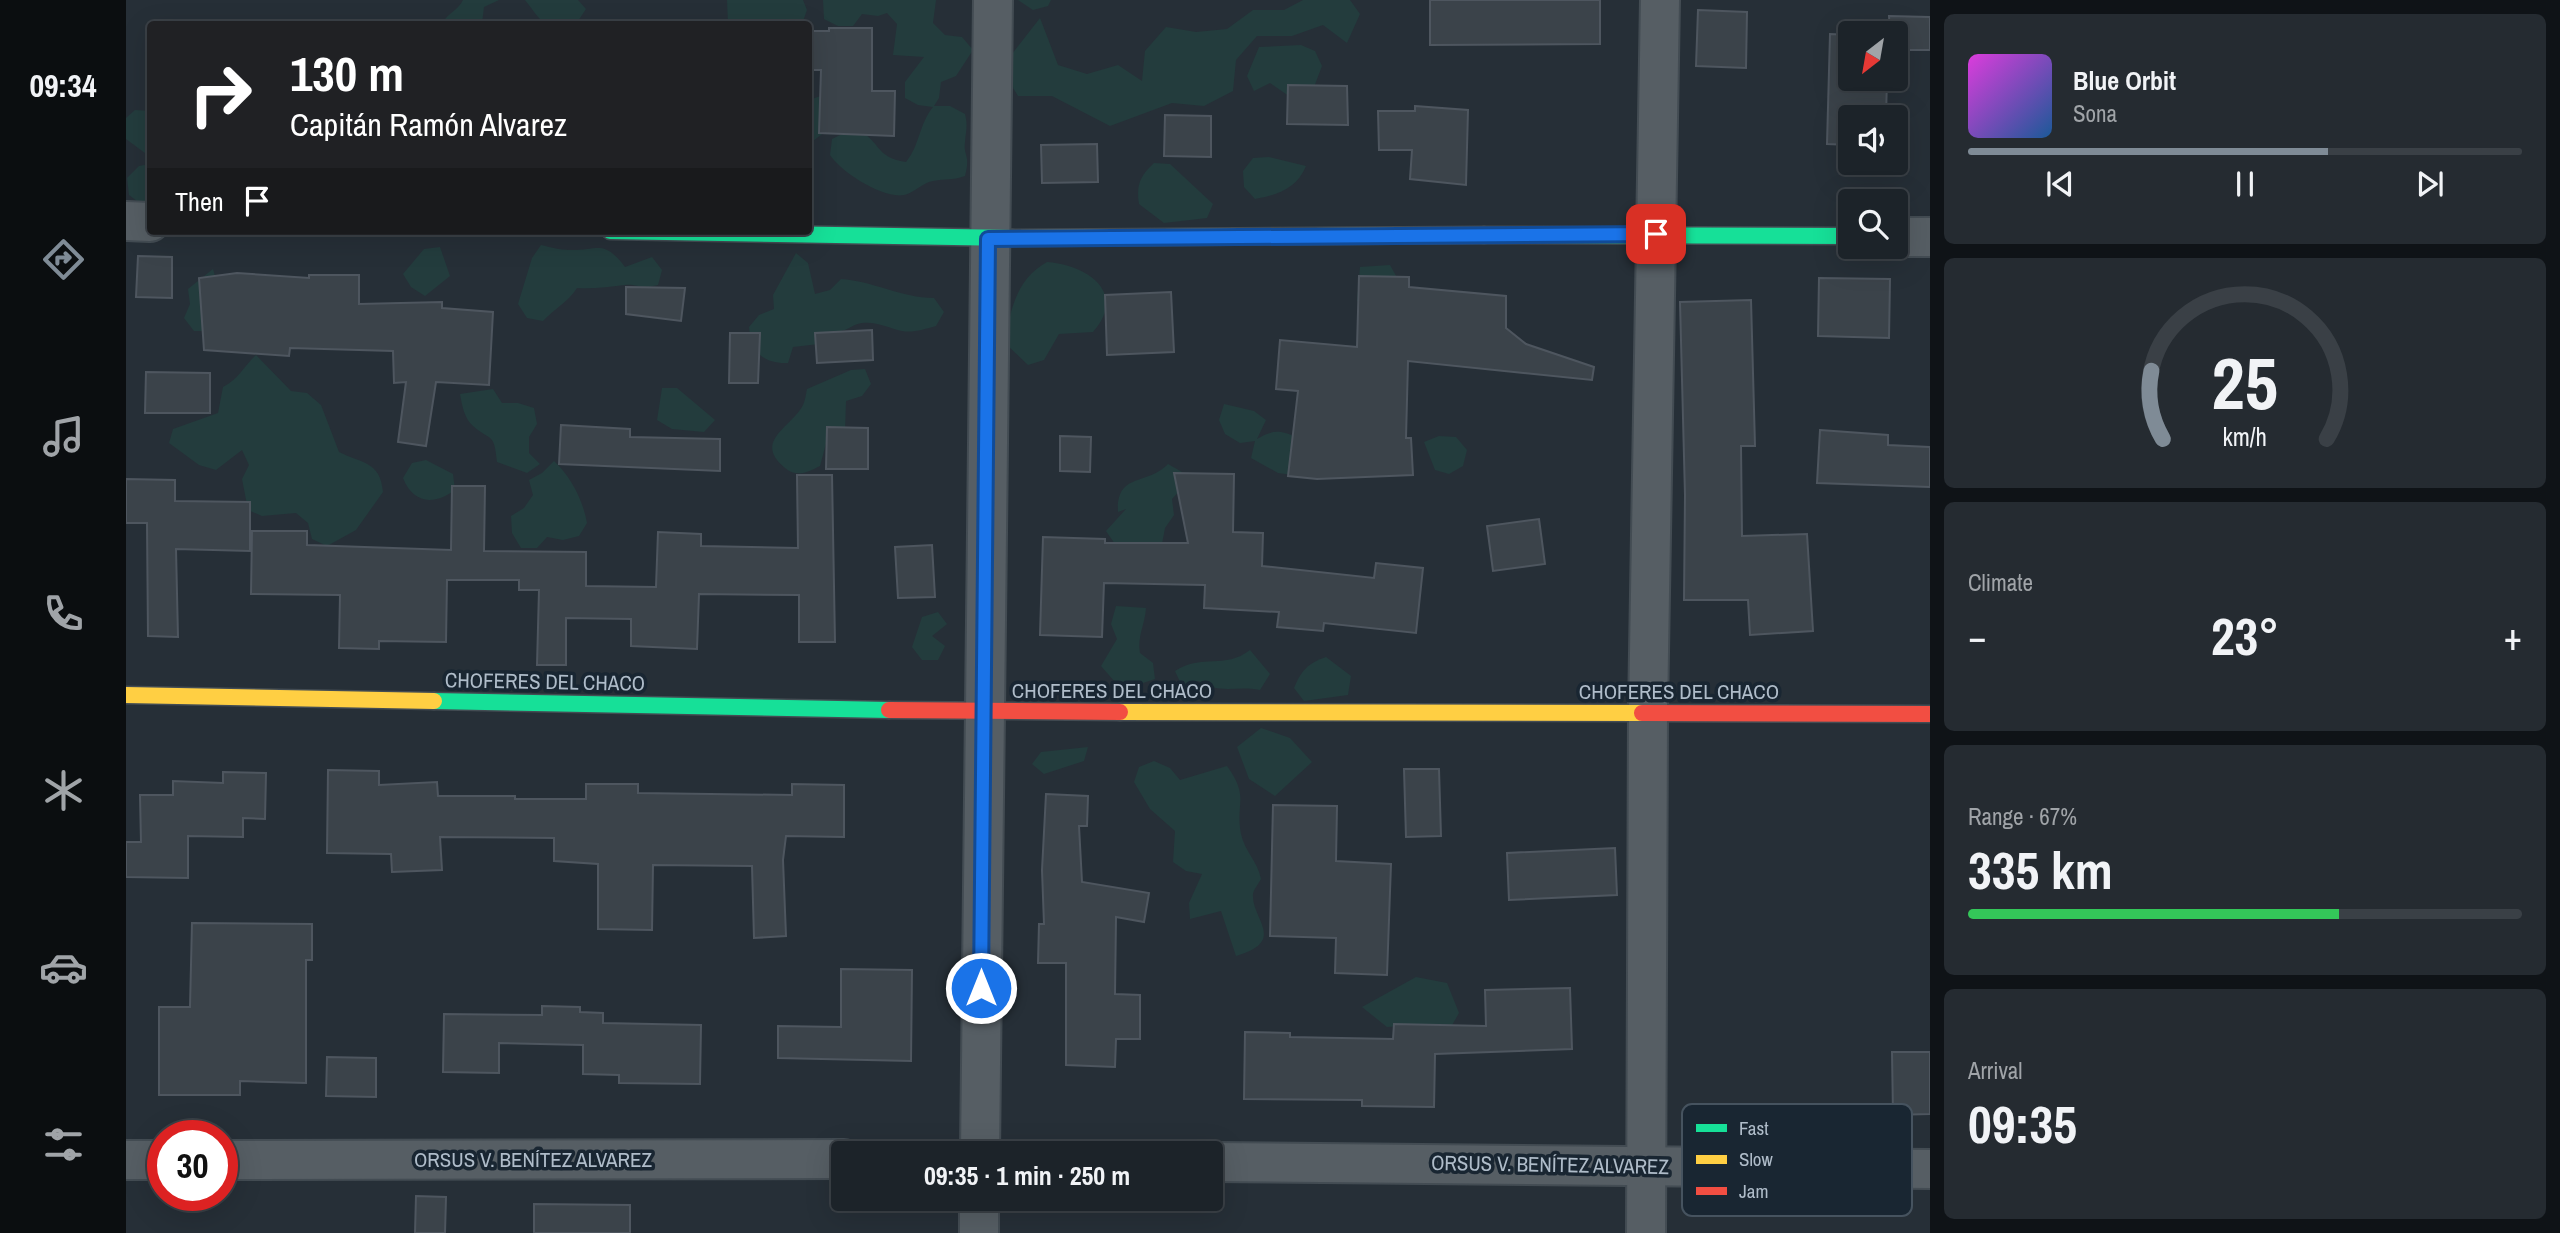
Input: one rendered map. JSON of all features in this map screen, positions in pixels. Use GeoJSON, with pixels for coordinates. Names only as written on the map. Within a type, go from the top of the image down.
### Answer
{"type":"FeatureCollection","features":[{"type":"Feature","properties":{"kind":"street"},"geometry":{"type":"LineString","coordinates":[[980,1141],[988,239],[993,0]]}},
{"type":"Feature","properties":{"kind":"street"},"geometry":{"type":"LineString","coordinates":[[1646,1233],[1648,712],[1660,0]]}},
{"type":"Feature","properties":{"kind":"street"},"geometry":{"type":"LineString","coordinates":[[126,221],[147,222]]}},
{"type":"Feature","properties":{"kind":"street"},"geometry":{"type":"LineString","coordinates":[[799,235],[988,239],[1656,234],[1838,236]]}},
{"type":"Feature","properties":{"kind":"street"},"geometry":{"type":"LineString","coordinates":[[1908,237],[1930,237]]}},
{"type":"Feature","properties":{"kind":"street","name":"CHOFERES DEL CHACO"},"geometry":{"type":"LineString","coordinates":[[126,695],[983,712],[1930,713]]}},
{"type":"Feature","properties":{"kind":"street","name":"ORSUS V. BENÍTEZ ALVAREZ"},"geometry":{"type":"LineString","coordinates":[[238,1160],[831,1159]]}},
{"type":"Feature","properties":{"kind":"street"},"geometry":{"type":"LineString","coordinates":[[126,1160],[147,1160]]}},
{"type":"Feature","properties":{"kind":"street","name":"ORSUS V. BENÍTEZ ALVAREZ"},"geometry":{"type":"LineString","coordinates":[[1223,1161],[1682,1166]]}},
{"type":"Feature","properties":{"kind":"street","name":"ORSUS V. BENÍTEZ ALVAREZ"},"geometry":{"type":"LineString","coordinates":[[1912,1169],[1930,1169]]}},
{"type":"Feature","properties":{"kind":"street"},"geometry":{"type":"LineString","coordinates":[[979,1211],[979,1233]]}},
{"type":"Feature","properties":{"kind":"green space"},"geometry":{"type":"Polygon","coordinates":[[[463,0],[499,0],[484,7],[482,21],[444,21],[463,0]]]}},
{"type":"Feature","properties":{"kind":"green space"},"geometry":{"type":"Polygon","coordinates":[[[525,0],[578,0],[586,9],[578,21],[541,20],[525,0]]]}},
{"type":"Feature","properties":{"kind":"green space"},"geometry":{"type":"Polygon","coordinates":[[[727,0],[803,0],[807,10],[803,21],[728,21],[727,0]]]}},
{"type":"Feature","properties":{"kind":"green space"},"geometry":{"type":"Polygon","coordinates":[[[823,0],[936,0],[933,23],[945,35],[962,37],[973,50],[956,76],[941,82],[939,98],[934,106],[950,106],[965,114],[965,176],[929,182],[908,194],[895,195],[863,183],[835,162],[830,155],[832,139],[854,128],[869,137],[888,157],[906,162],[933,107],[918,105],[905,98],[905,82],[924,57],[893,55],[897,24],[887,13],[878,16],[862,14],[853,26],[838,26],[824,19],[823,0]]]}},
{"type":"Feature","properties":{"kind":"green space"},"geometry":{"type":"Polygon","coordinates":[[[1018,0],[1051,0],[1048,6],[1033,10],[1018,0]]]}},
{"type":"Feature","properties":{"kind":"green space"},"geometry":{"type":"Polygon","coordinates":[[[1303,0],[1350,0],[1360,14],[1347,43],[1323,25],[1292,36],[1257,36],[1236,60],[1233,91],[1204,106],[1172,103],[1110,126],[1052,96],[1018,96],[1001,68],[1040,18],[1058,65],[1087,74],[1118,65],[1142,81],[1145,51],[1166,27],[1196,32],[1227,29],[1253,10],[1284,10],[1303,0]]]}},
{"type":"Feature","properties":{"kind":"green space"},"geometry":{"type":"Polygon","coordinates":[[[1301,45],[1315,51],[1322,66],[1311,95],[1296,101],[1270,83],[1254,91],[1247,76],[1259,47],[1301,45]]]}},
{"type":"Feature","properties":{"kind":"green space"},"geometry":{"type":"Polygon","coordinates":[[[832,92],[855,109],[812,142],[812,99],[832,92]]]}},
{"type":"Feature","properties":{"kind":"green space"},"geometry":{"type":"Polygon","coordinates":[[[135,110],[147,111],[147,155],[126,139],[126,118],[135,110]]]}},
{"type":"Feature","properties":{"kind":"green space"},"geometry":{"type":"Polygon","coordinates":[[[1269,157],[1306,166],[1297,180],[1286,189],[1255,199],[1244,187],[1243,171],[1253,158],[1269,157]]]}},
{"type":"Feature","properties":{"kind":"green space"},"geometry":{"type":"Polygon","coordinates":[[[1154,163],[1170,164],[1213,204],[1207,218],[1164,223],[1139,204],[1140,181],[1154,163]]]}},
{"type":"Feature","properties":{"kind":"green space"},"geometry":{"type":"Polygon","coordinates":[[[147,165],[147,204],[142,205],[129,195],[127,178],[139,166],[147,165]]]}},
{"type":"Feature","properties":{"kind":"green space"},"geometry":{"type":"Polygon","coordinates":[[[541,245],[566,250],[605,249],[625,267],[652,257],[662,270],[658,285],[577,288],[543,321],[527,318],[518,304],[532,258],[541,245]]]}},
{"type":"Feature","properties":{"kind":"green space"},"geometry":{"type":"Polygon","coordinates":[[[440,247],[450,276],[425,296],[411,287],[403,274],[424,249],[440,247]]]}},
{"type":"Feature","properties":{"kind":"green space"},"geometry":{"type":"Polygon","coordinates":[[[796,253],[808,263],[815,294],[830,290],[841,279],[853,280],[910,295],[934,298],[944,312],[936,326],[915,331],[902,331],[872,323],[858,324],[842,331],[830,332],[819,344],[793,347],[788,363],[771,361],[755,349],[749,327],[759,315],[774,309],[773,295],[796,253]]]}},
{"type":"Feature","properties":{"kind":"green space"},"geometry":{"type":"Polygon","coordinates":[[[1047,262],[1062,264],[1088,275],[1098,283],[1104,293],[1106,305],[1103,318],[1093,332],[1059,334],[1044,360],[1028,365],[1005,343],[1007,331],[1012,308],[1021,287],[1028,277],[1047,262]]]}},
{"type":"Feature","properties":{"kind":"green space"},"geometry":{"type":"Polygon","coordinates":[[[1390,265],[1405,292],[1390,305],[1357,301],[1360,267],[1390,265]]]}},
{"type":"Feature","properties":{"kind":"green space"},"geometry":{"type":"Polygon","coordinates":[[[213,269],[223,303],[210,331],[194,331],[184,318],[190,304],[188,289],[213,269]]]}},
{"type":"Feature","properties":{"kind":"green space"},"geometry":{"type":"Polygon","coordinates":[[[256,355],[291,391],[307,393],[321,405],[339,452],[369,465],[378,474],[381,482],[383,492],[356,530],[327,546],[312,539],[308,523],[296,513],[262,516],[248,510],[242,479],[249,465],[242,450],[216,470],[199,465],[169,443],[173,429],[218,413],[223,387],[237,377],[256,355]]]}},
{"type":"Feature","properties":{"kind":"green space"},"geometry":{"type":"Polygon","coordinates":[[[865,369],[871,384],[862,396],[846,401],[845,432],[828,436],[820,466],[798,473],[785,468],[772,450],[773,442],[798,413],[807,389],[851,370],[865,369]]]}},
{"type":"Feature","properties":{"kind":"green space"},"geometry":{"type":"Polygon","coordinates":[[[662,388],[677,388],[715,420],[704,432],[672,429],[657,420],[662,388]]]}},
{"type":"Feature","properties":{"kind":"green space"},"geometry":{"type":"Polygon","coordinates":[[[493,389],[502,403],[518,403],[534,408],[537,424],[529,437],[529,453],[540,464],[527,473],[497,462],[491,438],[473,426],[465,415],[460,394],[493,389]]]}},
{"type":"Feature","properties":{"kind":"green space"},"geometry":{"type":"Polygon","coordinates":[[[1224,404],[1254,411],[1266,420],[1257,439],[1278,432],[1299,439],[1293,475],[1278,473],[1251,458],[1255,441],[1240,443],[1225,434],[1219,420],[1224,404]]]}},
{"type":"Feature","properties":{"kind":"green space"},"geometry":{"type":"Polygon","coordinates":[[[1439,436],[1456,437],[1467,450],[1463,466],[1449,474],[1435,470],[1424,442],[1439,436]]]}},
{"type":"Feature","properties":{"kind":"green space"},"geometry":{"type":"Polygon","coordinates":[[[426,460],[453,474],[455,490],[432,500],[412,493],[403,478],[412,463],[426,460]]]}},
{"type":"Feature","properties":{"kind":"green space"},"geometry":{"type":"Polygon","coordinates":[[[554,461],[575,489],[587,523],[579,536],[563,540],[547,537],[537,548],[521,548],[512,533],[511,516],[524,508],[533,495],[529,480],[542,473],[554,461]]]}},
{"type":"Feature","properties":{"kind":"green space"},"geometry":{"type":"Polygon","coordinates":[[[1168,464],[1182,472],[1182,488],[1172,499],[1174,515],[1165,528],[1162,544],[1115,544],[1106,531],[1126,509],[1118,512],[1122,491],[1127,485],[1160,471],[1168,464]]]}},
{"type":"Feature","properties":{"kind":"green space"},"geometry":{"type":"Polygon","coordinates":[[[1116,606],[1146,608],[1140,653],[1153,663],[1155,679],[1122,690],[1101,666],[1117,639],[1111,624],[1116,606]]]}},
{"type":"Feature","properties":{"kind":"green space"},"geometry":{"type":"Polygon","coordinates":[[[938,612],[947,624],[932,636],[945,646],[938,660],[922,660],[912,647],[922,617],[938,612]]]}},
{"type":"Feature","properties":{"kind":"green space"},"geometry":{"type":"Polygon","coordinates":[[[1250,650],[1270,674],[1260,690],[1214,688],[1198,681],[1182,686],[1175,671],[1195,663],[1231,659],[1250,650]]]}},
{"type":"Feature","properties":{"kind":"green space"},"geometry":{"type":"Polygon","coordinates":[[[1326,657],[1351,676],[1348,695],[1304,701],[1294,688],[1302,672],[1314,662],[1326,657]]]}},
{"type":"Feature","properties":{"kind":"green space"},"geometry":{"type":"Polygon","coordinates":[[[1261,728],[1290,738],[1312,762],[1275,796],[1249,779],[1237,747],[1261,728]]]}},
{"type":"Feature","properties":{"kind":"green space"},"geometry":{"type":"Polygon","coordinates":[[[1088,747],[1084,761],[1044,774],[1032,764],[1041,752],[1088,747]]]}},
{"type":"Feature","properties":{"kind":"green space"},"geometry":{"type":"Polygon","coordinates":[[[1154,761],[1170,768],[1180,780],[1227,766],[1234,777],[1240,793],[1241,834],[1261,879],[1253,894],[1264,936],[1260,944],[1252,950],[1236,956],[1221,911],[1190,919],[1189,903],[1202,874],[1186,871],[1173,862],[1175,831],[1150,809],[1134,782],[1139,767],[1154,761]]]}},
{"type":"Feature","properties":{"kind":"green space"},"geometry":{"type":"Polygon","coordinates":[[[1416,977],[1447,983],[1459,1013],[1443,1041],[1417,1025],[1387,1027],[1362,1007],[1416,977]]]}},
{"type":"Feature","properties":{"kind":"building"},"geometry":{"type":"Polygon","coordinates":[[[1430,0],[1600,0],[1600,44],[1430,45],[1430,0]]]}},
{"type":"Feature","properties":{"kind":"building"},"geometry":{"type":"Polygon","coordinates":[[[1698,10],[1747,12],[1746,68],[1696,66],[1698,10]]]}},
{"type":"Feature","properties":{"kind":"building"},"geometry":{"type":"Polygon","coordinates":[[[1889,16],[1930,17],[1930,50],[1908,50],[1908,21],[1889,21],[1889,16]]]}},
{"type":"Feature","properties":{"kind":"building"},"geometry":{"type":"Polygon","coordinates":[[[829,28],[872,28],[872,91],[895,91],[894,136],[819,133],[821,70],[812,70],[812,31],[829,31],[829,28]]]}},
{"type":"Feature","properties":{"kind":"building"},"geometry":{"type":"Polygon","coordinates":[[[1830,34],[1838,34],[1838,91],[1887,91],[1886,105],[1838,105],[1838,144],[1827,144],[1830,34]]]}},
{"type":"Feature","properties":{"kind":"building"},"geometry":{"type":"Polygon","coordinates":[[[1288,85],[1347,86],[1348,125],[1287,124],[1288,85]]]}},
{"type":"Feature","properties":{"kind":"building"},"geometry":{"type":"Polygon","coordinates":[[[1415,106],[1468,110],[1466,185],[1410,179],[1412,150],[1379,150],[1378,111],[1415,111],[1415,106]]]}},
{"type":"Feature","properties":{"kind":"building"},"geometry":{"type":"Polygon","coordinates":[[[1165,115],[1211,116],[1211,157],[1164,156],[1165,115]]]}},
{"type":"Feature","properties":{"kind":"building"},"geometry":{"type":"Polygon","coordinates":[[[1097,144],[1098,182],[1042,183],[1041,145],[1097,144]]]}},
{"type":"Feature","properties":{"kind":"building"},"geometry":{"type":"Polygon","coordinates":[[[138,256],[172,257],[172,298],[136,297],[138,256]]]}},
{"type":"Feature","properties":{"kind":"building"},"geometry":{"type":"Polygon","coordinates":[[[237,273],[309,278],[309,275],[359,275],[359,304],[442,302],[442,308],[493,312],[489,385],[436,382],[426,446],[398,442],[406,382],[394,383],[393,351],[290,348],[289,356],[204,350],[199,278],[237,273]]]}},
{"type":"Feature","properties":{"kind":"building"},"geometry":{"type":"Polygon","coordinates":[[[1359,276],[1409,277],[1409,287],[1506,296],[1506,328],[1526,344],[1594,367],[1592,380],[1408,361],[1406,438],[1411,438],[1413,475],[1317,479],[1288,476],[1298,391],[1276,389],[1280,340],[1357,347],[1359,276]]]}},
{"type":"Feature","properties":{"kind":"building"},"geometry":{"type":"Polygon","coordinates":[[[1819,278],[1890,279],[1889,338],[1818,336],[1819,278]]]}},
{"type":"Feature","properties":{"kind":"building"},"geometry":{"type":"Polygon","coordinates":[[[626,287],[685,288],[681,321],[626,314],[626,287]]]}},
{"type":"Feature","properties":{"kind":"building"},"geometry":{"type":"Polygon","coordinates":[[[1171,292],[1174,352],[1107,355],[1105,295],[1171,292]]]}},
{"type":"Feature","properties":{"kind":"building"},"geometry":{"type":"Polygon","coordinates":[[[1751,300],[1755,446],[1741,446],[1742,536],[1807,534],[1813,631],[1750,635],[1748,600],[1684,600],[1685,495],[1680,302],[1751,300]]]}},
{"type":"Feature","properties":{"kind":"building"},"geometry":{"type":"Polygon","coordinates":[[[872,330],[873,360],[817,363],[815,333],[872,330]]]}},
{"type":"Feature","properties":{"kind":"building"},"geometry":{"type":"Polygon","coordinates":[[[730,333],[760,333],[758,383],[729,383],[730,333]]]}},
{"type":"Feature","properties":{"kind":"building"},"geometry":{"type":"Polygon","coordinates":[[[146,372],[210,373],[210,413],[145,413],[146,372]]]}},
{"type":"Feature","properties":{"kind":"building"},"geometry":{"type":"Polygon","coordinates":[[[561,425],[630,429],[630,437],[720,439],[720,471],[559,464],[561,425]]]}},
{"type":"Feature","properties":{"kind":"building"},"geometry":{"type":"Polygon","coordinates":[[[827,427],[868,428],[868,469],[826,469],[827,427]]]}},
{"type":"Feature","properties":{"kind":"building"},"geometry":{"type":"Polygon","coordinates":[[[1820,430],[1888,435],[1888,445],[1930,447],[1930,487],[1817,483],[1820,430]]]}},
{"type":"Feature","properties":{"kind":"building"},"geometry":{"type":"Polygon","coordinates":[[[1060,436],[1091,437],[1090,472],[1060,471],[1060,436]]]}},
{"type":"Feature","properties":{"kind":"building"},"geometry":{"type":"Polygon","coordinates":[[[1174,473],[1234,474],[1233,532],[1263,533],[1262,566],[1374,578],[1376,563],[1423,568],[1416,633],[1324,623],[1323,631],[1277,627],[1279,612],[1204,608],[1205,585],[1104,583],[1102,637],[1040,635],[1043,537],[1105,539],[1105,543],[1188,543],[1174,473]]]}},
{"type":"Feature","properties":{"kind":"building"},"geometry":{"type":"Polygon","coordinates":[[[797,475],[832,475],[835,642],[799,642],[799,595],[699,594],[697,649],[631,646],[631,619],[566,618],[566,665],[537,665],[539,590],[519,590],[519,580],[447,580],[446,642],[379,641],[379,649],[339,648],[340,595],[251,594],[252,531],[307,531],[307,545],[451,550],[452,486],[485,486],[484,551],[586,552],[586,586],[656,587],[658,532],[701,534],[701,546],[798,548],[797,475]]]}},
{"type":"Feature","properties":{"kind":"building"},"geometry":{"type":"Polygon","coordinates":[[[126,479],[175,480],[175,501],[250,502],[250,551],[176,549],[178,637],[148,636],[147,523],[126,523],[126,479]]]}},
{"type":"Feature","properties":{"kind":"building"},"geometry":{"type":"Polygon","coordinates":[[[1539,519],[1545,564],[1493,571],[1487,526],[1539,519]]]}},
{"type":"Feature","properties":{"kind":"building"},"geometry":{"type":"Polygon","coordinates":[[[932,545],[935,597],[898,598],[895,547],[932,545]]]}},
{"type":"Feature","properties":{"kind":"building"},"geometry":{"type":"Polygon","coordinates":[[[1404,769],[1439,769],[1441,836],[1406,837],[1404,769]]]}},
{"type":"Feature","properties":{"kind":"building"},"geometry":{"type":"Polygon","coordinates":[[[328,770],[379,771],[379,785],[437,782],[438,796],[515,796],[515,799],[586,799],[586,784],[638,784],[638,793],[792,795],[792,784],[844,785],[844,837],[786,836],[783,860],[786,936],[754,938],[752,866],[653,865],[652,930],[598,929],[598,864],[554,861],[554,838],[440,837],[442,870],[392,872],[391,854],[327,853],[328,770]]]}},
{"type":"Feature","properties":{"kind":"building"},"geometry":{"type":"Polygon","coordinates":[[[223,772],[266,773],[265,819],[243,818],[243,837],[188,836],[188,878],[126,877],[126,842],[141,842],[140,795],[173,795],[173,781],[223,783],[223,772]]]}},
{"type":"Feature","properties":{"kind":"building"},"geometry":{"type":"Polygon","coordinates":[[[1046,794],[1088,796],[1087,826],[1079,826],[1082,882],[1149,893],[1144,922],[1116,917],[1115,994],[1140,995],[1140,1039],[1116,1039],[1115,1067],[1066,1065],[1066,963],[1038,963],[1039,924],[1044,924],[1042,870],[1046,794]]]}},
{"type":"Feature","properties":{"kind":"building"},"geometry":{"type":"Polygon","coordinates":[[[1273,805],[1337,806],[1336,861],[1391,864],[1387,975],[1335,973],[1336,938],[1270,936],[1273,805]]]}},
{"type":"Feature","properties":{"kind":"building"},"geometry":{"type":"Polygon","coordinates":[[[1615,848],[1617,895],[1509,900],[1507,853],[1615,848]]]}},
{"type":"Feature","properties":{"kind":"building"},"geometry":{"type":"Polygon","coordinates":[[[192,923],[312,924],[312,960],[306,960],[306,1083],[240,1081],[240,1095],[159,1095],[159,1007],[190,1007],[192,923]]]}},
{"type":"Feature","properties":{"kind":"building"},"geometry":{"type":"Polygon","coordinates":[[[841,969],[912,970],[911,1061],[778,1058],[778,1026],[841,1027],[841,969]]]}},
{"type":"Feature","properties":{"kind":"building"},"geometry":{"type":"Polygon","coordinates":[[[1570,988],[1572,1049],[1435,1054],[1434,1107],[1362,1106],[1362,1100],[1244,1099],[1245,1032],[1290,1033],[1290,1037],[1393,1039],[1394,1024],[1486,1026],[1485,990],[1570,988]]]}},
{"type":"Feature","properties":{"kind":"building"},"geometry":{"type":"Polygon","coordinates":[[[542,1006],[580,1007],[580,1012],[603,1013],[603,1023],[701,1025],[700,1084],[619,1083],[619,1075],[583,1074],[583,1045],[499,1043],[499,1073],[443,1072],[444,1014],[542,1015],[542,1006]]]}},
{"type":"Feature","properties":{"kind":"building"},"geometry":{"type":"Polygon","coordinates":[[[1892,1052],[1930,1052],[1930,1114],[1912,1114],[1912,1104],[1893,1104],[1892,1052]]]}},
{"type":"Feature","properties":{"kind":"building"},"geometry":{"type":"Polygon","coordinates":[[[327,1057],[376,1058],[376,1097],[326,1096],[327,1057]]]}},
{"type":"Feature","properties":{"kind":"building"},"geometry":{"type":"Polygon","coordinates":[[[416,1196],[446,1197],[445,1233],[415,1233],[416,1196]]]}},
{"type":"Feature","properties":{"kind":"building"},"geometry":{"type":"Polygon","coordinates":[[[534,1204],[630,1205],[630,1233],[534,1233],[534,1204]]]}},
{"type":"Feature","properties":{"kind":"traffic: fast"},"geometry":{"type":"LineString","coordinates":[[812,235],[1012,238]]}},
{"type":"Feature","properties":{"kind":"traffic: fast"},"geometry":{"type":"LineString","coordinates":[[1484,235],[1838,236]]}},
{"type":"Feature","properties":{"kind":"traffic: fast"},"geometry":{"type":"LineString","coordinates":[[434,701],[889,710]]}},
{"type":"Feature","properties":{"kind":"traffic: slow"},"geometry":{"type":"LineString","coordinates":[[1012,238],[1484,235]]}},
{"type":"Feature","properties":{"kind":"traffic: slow"},"geometry":{"type":"LineString","coordinates":[[126,695],[434,701]]}},
{"type":"Feature","properties":{"kind":"traffic: slow"},"geometry":{"type":"LineString","coordinates":[[1120,712],[1642,713]]}},
{"type":"Feature","properties":{"kind":"traffic: jam"},"geometry":{"type":"LineString","coordinates":[[889,710],[1120,712]]}},
{"type":"Feature","properties":{"kind":"traffic: jam"},"geometry":{"type":"LineString","coordinates":[[1642,713],[1930,714]]}},
{"type":"Feature","properties":{"kind":"route"},"geometry":{"type":"LineString","coordinates":[[981,988],[988,239],[1656,234]]}}]}
